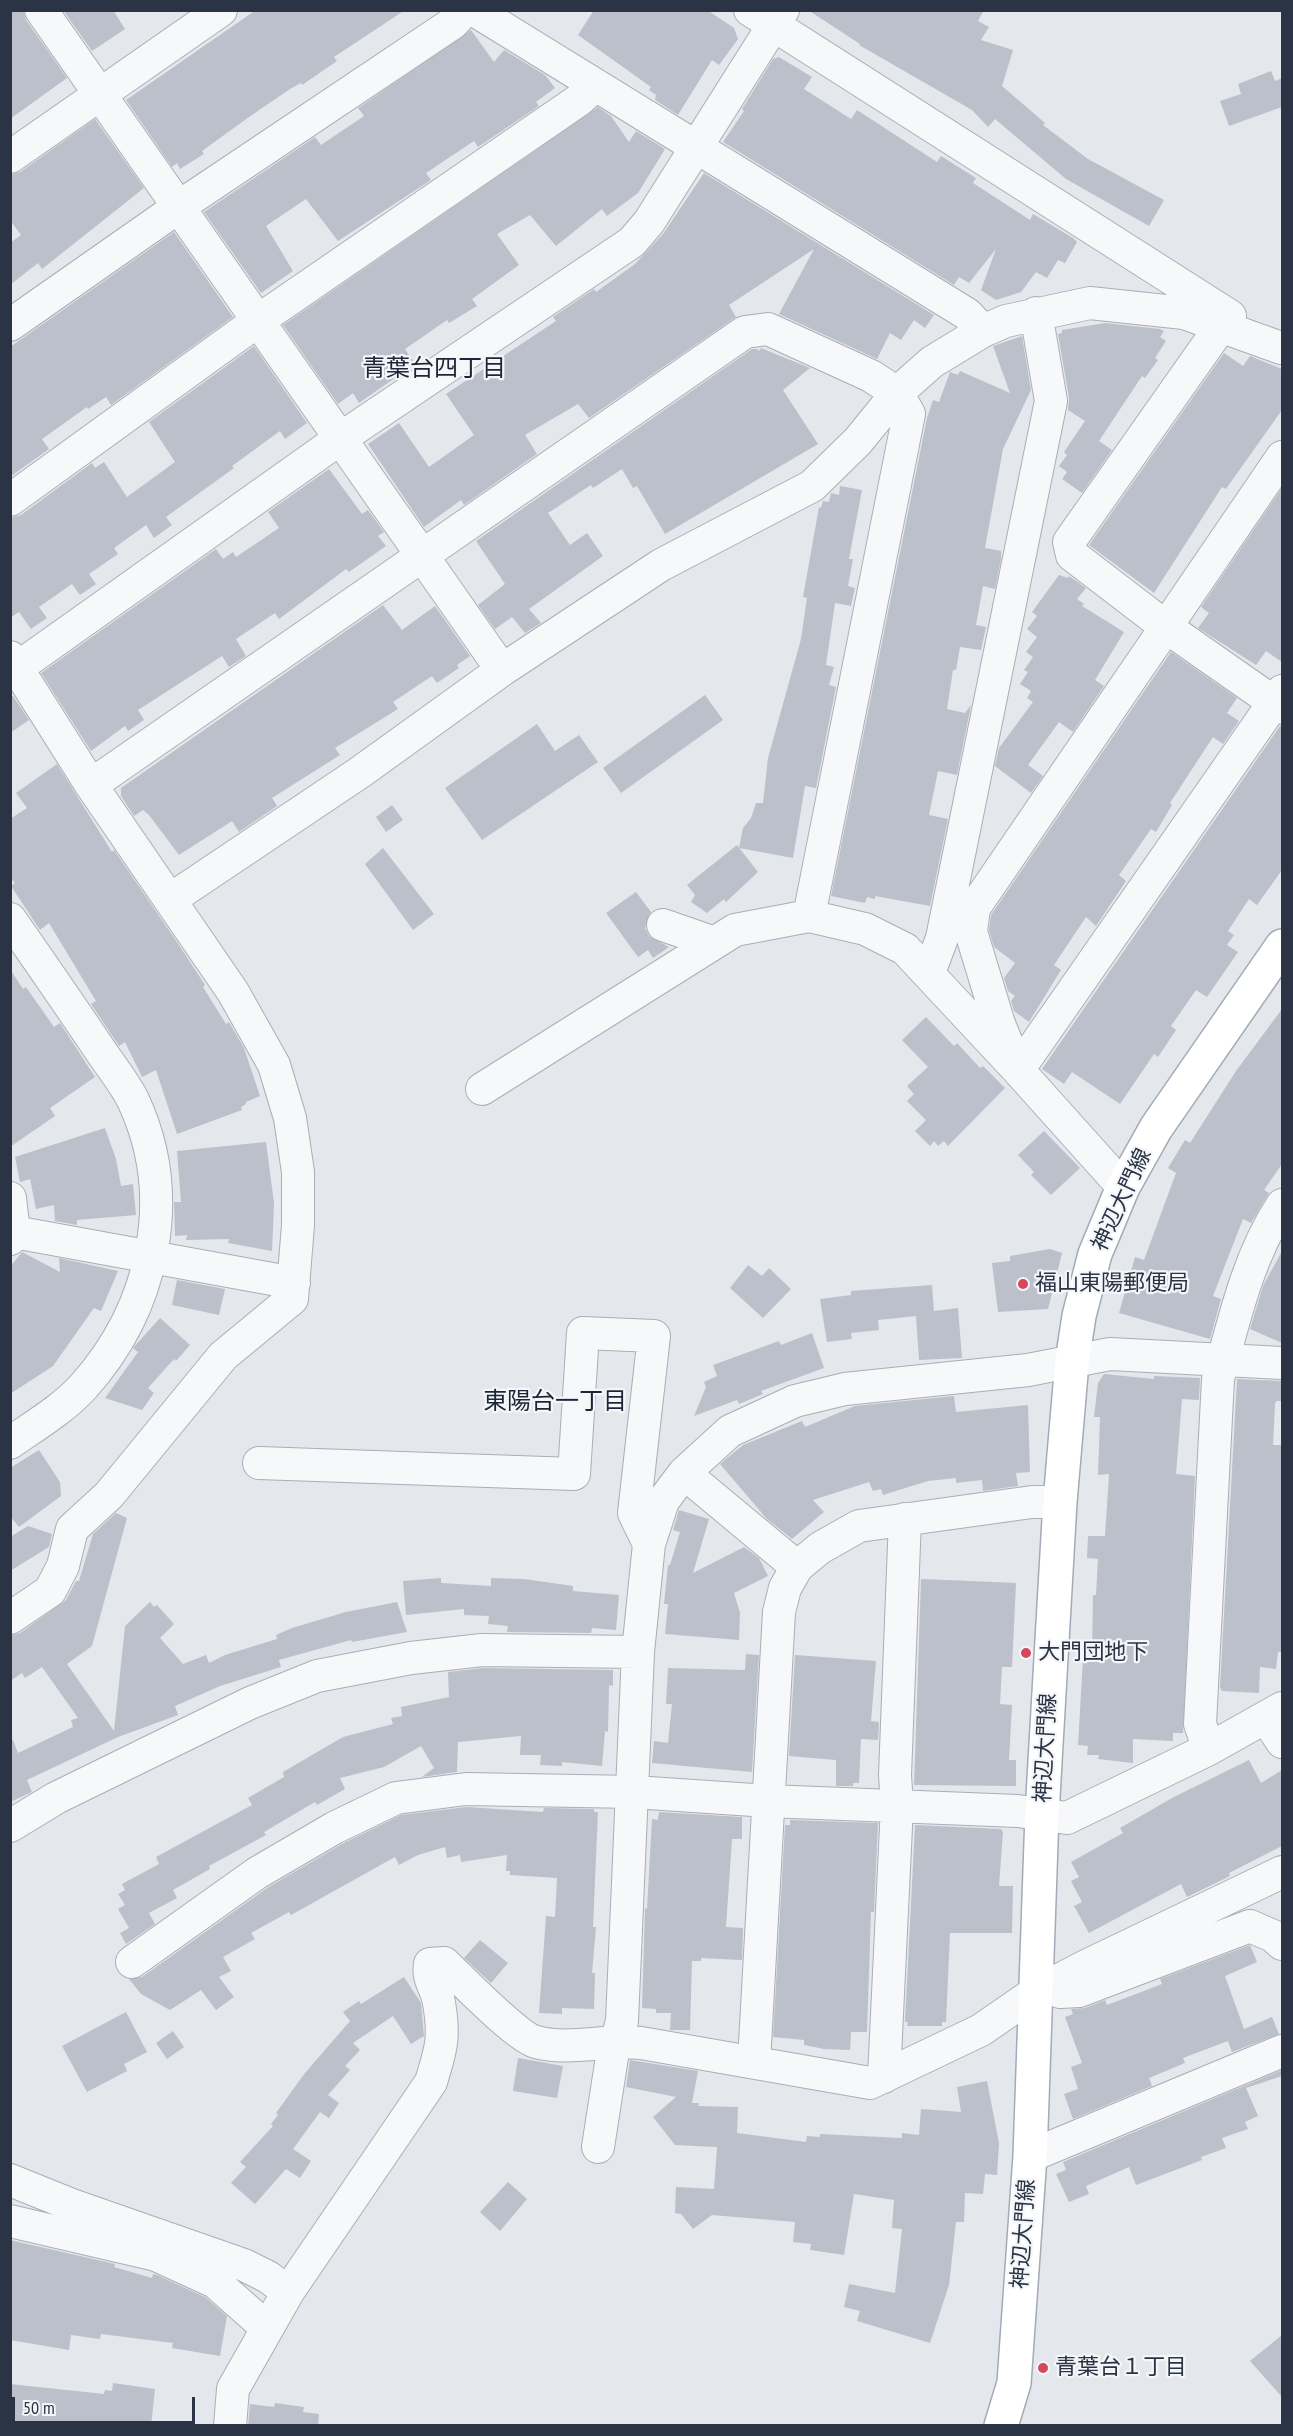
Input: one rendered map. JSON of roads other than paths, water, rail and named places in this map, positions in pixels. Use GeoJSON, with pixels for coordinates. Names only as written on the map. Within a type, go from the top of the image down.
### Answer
{"type":"FeatureCollection","features":[{"type":"Feature","properties":{"kind":"main road","name":"神辺大門線"},"geometry":{"type":"LineString","coordinates":[[1001,2426],[1014,2383],[1030,2156],[1042,1814],[1060,1502],[1072,1362],[1079,1316],[1095,1254],[1124,1186],[1156,1128],[1282,946]]}},
{"type":"Feature","properties":{"kind":"street"},"geometry":{"type":"LineString","coordinates":[[40,10],[180,206],[502,670]]}},
{"type":"Feature","properties":{"kind":"street"},"geometry":{"type":"LineString","coordinates":[[10,158],[220,10]]}},
{"type":"Feature","properties":{"kind":"street"},"geometry":{"type":"LineString","coordinates":[[10,326],[180,206],[453,23],[465,10]]}},
{"type":"Feature","properties":{"kind":"street"},"geometry":{"type":"LineString","coordinates":[[474,10],[967,314],[983,331]]}},
{"type":"Feature","properties":{"kind":"street"},"geometry":{"type":"LineString","coordinates":[[10,1618],[50,1591],[63,1566],[72,1529],[109,1495],[223,1356],[292,1299],[298,1172],[290,1118],[274,1065],[233,992],[91,785],[13,666],[341,438],[632,242],[649,222],[696,145],[769,16],[1282,348]]}},
{"type":"Feature","properties":{"kind":"street"},"geometry":{"type":"LineString","coordinates":[[10,500],[259,320],[579,100],[595,85]]}},
{"type":"Feature","properties":{"kind":"street"},"geometry":{"type":"LineString","coordinates":[[171,899],[359,774],[502,670],[661,565],[812,486],[858,441],[897,393],[932,362],[983,331],[1006,321],[1036,313],[1090,303],[1136,306],[1184,313],[1282,348]]}},
{"type":"Feature","properties":{"kind":"street"},"geometry":{"type":"LineString","coordinates":[[929,973],[942,938],[1051,401],[1036,313]]}},
{"type":"Feature","properties":{"kind":"street"},"geometry":{"type":"LineString","coordinates":[[1018,1070],[1280,700],[1166,627],[1072,555],[1069,542],[1221,326]]}},
{"type":"Feature","properties":{"kind":"street"},"geometry":{"type":"LineString","coordinates":[[91,785],[745,332],[768,329],[871,376],[897,393],[909,414],[809,916]]}},
{"type":"Feature","properties":{"kind":"street"},"geometry":{"type":"LineString","coordinates":[[1018,1070],[999,1024],[971,933],[974,908],[1282,457]]}},
{"type":"Feature","properties":{"kind":"street"},"geometry":{"type":"LineString","coordinates":[[482,1089],[712,942],[735,930],[809,916],[865,929],[905,949],[1124,1186]]}},
{"type":"Feature","properties":{"kind":"street"},"geometry":{"type":"LineString","coordinates":[[10,919],[133,1099],[152,1154],[155,1219],[151,1256],[137,1306],[112,1352],[81,1389],[10,1443]]}},
{"type":"Feature","properties":{"kind":"street"},"geometry":{"type":"LineString","coordinates":[[663,925],[712,942]]}},
{"type":"Feature","properties":{"kind":"street"},"geometry":{"type":"LineString","coordinates":[[10,1198],[12,1236],[151,1256],[294,1283]]}},
{"type":"Feature","properties":{"kind":"street"},"geometry":{"type":"LineString","coordinates":[[1209,1749],[1200,1724],[1218,1380],[1229,1334],[1256,1255],[1282,1205]]}},
{"type":"Feature","properties":{"kind":"street"},"geometry":{"type":"LineString","coordinates":[[258,1463],[574,1474],[583,1333],[654,1336],[634,1513],[649,1544]]}},
{"type":"Feature","properties":{"kind":"street"},"geometry":{"type":"LineString","coordinates":[[598,2147],[622,2021],[634,1792],[638,1652],[649,1544],[663,1501],[684,1473],[730,1431],[795,1401],[845,1389],[1028,1370],[1110,1354],[1282,1363]]}},
{"type":"Feature","properties":{"kind":"street"},"geometry":{"type":"LineString","coordinates":[[684,1473],[797,1567]]}},
{"type":"Feature","properties":{"kind":"street"},"geometry":{"type":"LineString","coordinates":[[754,2062],[779,1612],[785,1588],[797,1567],[820,1548],[859,1526],[1032,1502],[1060,1502]]}},
{"type":"Feature","properties":{"kind":"street"},"geometry":{"type":"LineString","coordinates":[[884,2077],[897,1806],[895,1775],[905,1519]]}},
{"type":"Feature","properties":{"kind":"street"},"geometry":{"type":"LineString","coordinates":[[10,1826],[66,1793],[250,1703],[317,1676],[411,1658],[482,1650],[638,1652]]}},
{"type":"Feature","properties":{"kind":"street"},"geometry":{"type":"LineString","coordinates":[[132,1962],[257,1873],[334,1828],[396,1798],[465,1789],[634,1792],[1042,1814],[1066,1818],[1209,1749],[1277,1723]]}},
{"type":"Feature","properties":{"kind":"street"},"geometry":{"type":"LineString","coordinates":[[230,2426],[233,2389],[288,2292],[431,2082],[443,2041],[439,2000],[428,1975],[430,1964],[444,1964],[492,2008],[535,2042],[592,2045],[617,2040],[870,2083],[981,2030],[1036,1992],[1255,1883],[1282,1872]]}},
{"type":"Feature","properties":{"kind":"street"},"geometry":{"type":"LineString","coordinates":[[1036,1992],[1079,1991],[1250,1926],[1273,1936],[1282,1944]]}},
{"type":"Feature","properties":{"kind":"street"},"geometry":{"type":"LineString","coordinates":[[1030,2156],[1282,2051]]}},
{"type":"Feature","properties":{"kind":"street"},"geometry":{"type":"LineString","coordinates":[[10,2180],[72,2205],[244,2265],[268,2277],[288,2292]]}},
{"type":"Feature","properties":{"kind":"street"},"geometry":{"type":"LineString","coordinates":[[10,2221],[156,2255],[215,2282],[267,2328]]}},
{"type":"Feature","properties":{"kind":"place","name":"福山東陽郵便局"},"geometry":{"type":"Point","coordinates":[1023,1284]}},
{"type":"Feature","properties":{"kind":"place","name":"大門団地下"},"geometry":{"type":"Point","coordinates":[1026,1653]}},
{"type":"Feature","properties":{"kind":"place","name":"青葉台１丁目"},"geometry":{"type":"Point","coordinates":[1043,2368]}},
{"type":"Feature","properties":{"kind":"district","name":"青葉台四丁目"},"geometry":{"type":"Point","coordinates":[434,369]}},
{"type":"Feature","properties":{"kind":"district","name":"東陽台一丁目"},"geometry":{"type":"Point","coordinates":[555,1402]}}]}
